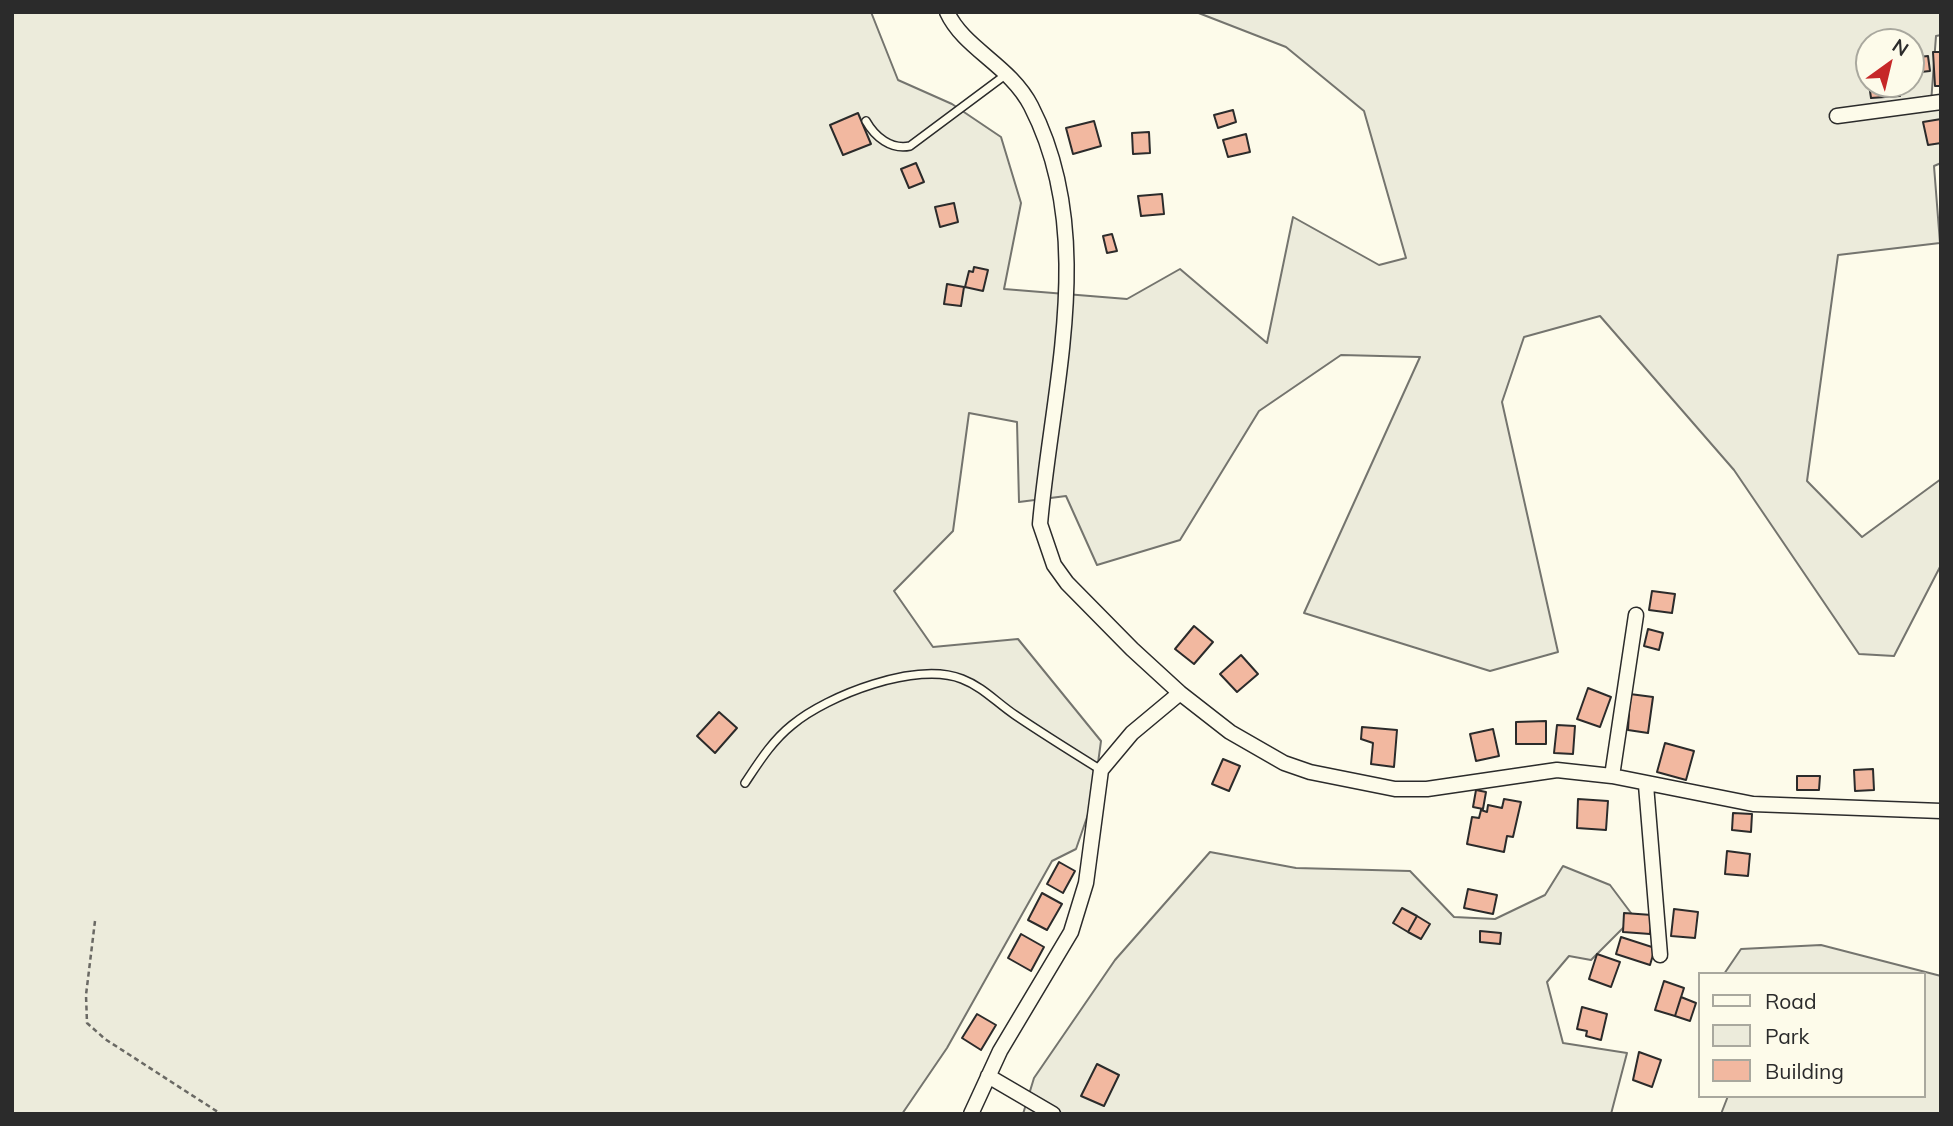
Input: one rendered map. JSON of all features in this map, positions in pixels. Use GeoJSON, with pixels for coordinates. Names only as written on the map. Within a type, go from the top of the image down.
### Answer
{"type":"FeatureCollection","features":[{"type":"Feature","properties":{"kind":"street"},"geometry":{"type":"LineString","coordinates":[[947,12],[969,40],[1008,72],[1032,108],[1048,146],[1060,188],[1066,229],[1065,309],[1040,524],[1046,547],[1067,583],[1094,613],[1180,693],[1230,732],[1284,763],[1366,785],[1427,789],[1557,771],[1612,776],[1646,785],[1753,804],[1941,811]]}},
{"type":"Feature","properties":{"kind":"street"},"geometry":{"type":"LineString","coordinates":[[1837,116],[1941,102]]}},
{"type":"Feature","properties":{"kind":"street"},"geometry":{"type":"LineString","coordinates":[[1612,776],[1636,615]]}},
{"type":"Feature","properties":{"kind":"street"},"geometry":{"type":"LineString","coordinates":[[971,1114],[988,1076],[1071,932],[1086,883],[1101,770],[1132,733],[1180,693]]}},
{"type":"Feature","properties":{"kind":"street"},"geometry":{"type":"LineString","coordinates":[[1646,785],[1660,954]]}},
{"type":"Feature","properties":{"kind":"street"},"geometry":{"type":"LineString","coordinates":[[988,1076],[1053,1114]]}},
{"type":"Feature","properties":{"kind":"lane"},"geometry":{"type":"LineString","coordinates":[[866,121],[873,134],[884,142],[902,148],[910,146],[921,141],[1008,72]]}},
{"type":"Feature","properties":{"kind":"lane"},"geometry":{"type":"LineString","coordinates":[[745,783],[766,751],[790,726],[811,711],[860,689],[893,680],[935,675],[963,679],[988,693],[1012,714],[1101,770]]}},
{"type":"Feature","properties":{"kind":"path"},"geometry":{"type":"LineString","coordinates":[[95,921],[86,995],[87,1023],[106,1039],[221,1114]]}},
{"type":"Feature","properties":{"kind":"green space"},"geometry":{"type":"Polygon","coordinates":[[[12,12],[871,12],[898,80],[952,104],[1001,137],[1021,203],[1004,289],[1127,299],[1180,269],[1267,343],[1293,217],[1379,265],[1406,258],[1364,111],[1286,47],[1196,12],[1941,12],[1941,35],[1936,36],[1931,103],[1941,103],[1941,163],[1934,166],[1940,243],[1838,255],[1807,481],[1862,537],[1941,479],[1941,565],[1894,656],[1859,654],[1734,470],[1600,316],[1524,337],[1502,402],[1558,652],[1490,671],[1304,613],[1420,357],[1341,355],[1259,411],[1180,540],[1097,565],[1066,496],[1019,502],[1017,422],[969,413],[953,531],[894,591],[933,647],[1018,639],[1101,741],[1093,800],[1076,849],[1052,861],[947,1048],[902,1114],[12,1114],[12,12]]]}},
{"type":"Feature","properties":{"kind":"green space"},"geometry":{"type":"Polygon","coordinates":[[[1210,852],[1296,868],[1410,871],[1454,917],[1495,919],[1545,895],[1563,866],[1610,885],[1634,917],[1591,960],[1569,956],[1547,982],[1563,1043],[1627,1053],[1611,1114],[1023,1114],[1034,1078],[1115,960],[1210,852]]]}},
{"type":"Feature","properties":{"kind":"green space"},"geometry":{"type":"Polygon","coordinates":[[[1821,945],[1941,976],[1941,1114],[1721,1114],[1727,1098],[1925,1098],[1925,972],[1725,972],[1741,949],[1821,945]]]}},
{"type":"Feature","properties":{"kind":"building"},"geometry":{"type":"Polygon","coordinates":[[[1933,52],[1941,52],[1941,86],[1935,86],[1933,52]]]}},
{"type":"Feature","properties":{"kind":"building"},"geometry":{"type":"Polygon","coordinates":[[[1925,56],[1928,56],[1930,71],[1925,72],[1925,56]]]}},
{"type":"Feature","properties":{"kind":"building"},"geometry":{"type":"Polygon","coordinates":[[[1233,110],[1236,122],[1218,128],[1214,115],[1233,110]]]}},
{"type":"Feature","properties":{"kind":"building"},"geometry":{"type":"Polygon","coordinates":[[[858,113],[871,144],[843,155],[830,125],[858,113]]]}},
{"type":"Feature","properties":{"kind":"building"},"geometry":{"type":"Polygon","coordinates":[[[1941,119],[1941,143],[1928,145],[1923,122],[1941,119]]]}},
{"type":"Feature","properties":{"kind":"building"},"geometry":{"type":"Polygon","coordinates":[[[1094,121],[1101,146],[1073,154],[1066,128],[1094,121]]]}},
{"type":"Feature","properties":{"kind":"building"},"geometry":{"type":"Polygon","coordinates":[[[1149,132],[1150,153],[1133,154],[1132,133],[1149,132]]]}},
{"type":"Feature","properties":{"kind":"building"},"geometry":{"type":"Polygon","coordinates":[[[1246,134],[1250,152],[1228,157],[1223,140],[1246,134]]]}},
{"type":"Feature","properties":{"kind":"building"},"geometry":{"type":"Polygon","coordinates":[[[916,163],[924,182],[909,188],[901,169],[916,163]]]}},
{"type":"Feature","properties":{"kind":"building"},"geometry":{"type":"Polygon","coordinates":[[[1162,194],[1164,214],[1141,216],[1138,196],[1162,194]]]}},
{"type":"Feature","properties":{"kind":"building"},"geometry":{"type":"Polygon","coordinates":[[[954,203],[958,222],[940,227],[935,207],[954,203]]]}},
{"type":"Feature","properties":{"kind":"building"},"geometry":{"type":"Polygon","coordinates":[[[1112,234],[1117,251],[1107,253],[1103,236],[1112,234]]]}},
{"type":"Feature","properties":{"kind":"building"},"geometry":{"type":"Polygon","coordinates":[[[974,267],[988,270],[983,291],[965,287],[969,271],[973,272],[974,267]]]}},
{"type":"Feature","properties":{"kind":"building"},"geometry":{"type":"Polygon","coordinates":[[[947,284],[964,287],[961,306],[944,304],[947,284]]]}},
{"type":"Feature","properties":{"kind":"building"},"geometry":{"type":"Polygon","coordinates":[[[1652,591],[1675,594],[1672,613],[1649,610],[1652,591]]]}},
{"type":"Feature","properties":{"kind":"building"},"geometry":{"type":"Polygon","coordinates":[[[1194,626],[1213,642],[1194,664],[1175,649],[1194,626]]]}},
{"type":"Feature","properties":{"kind":"building"},"geometry":{"type":"Polygon","coordinates":[[[1648,629],[1663,633],[1659,650],[1644,646],[1648,629]]]}},
{"type":"Feature","properties":{"kind":"building"},"geometry":{"type":"Polygon","coordinates":[[[1241,655],[1258,674],[1237,692],[1220,674],[1241,655]]]}},
{"type":"Feature","properties":{"kind":"building"},"geometry":{"type":"Polygon","coordinates":[[[1588,688],[1611,697],[1600,727],[1577,719],[1588,688]]]}},
{"type":"Feature","properties":{"kind":"building"},"geometry":{"type":"Polygon","coordinates":[[[1630,694],[1653,697],[1648,733],[1628,730],[1630,694]]]}},
{"type":"Feature","properties":{"kind":"building"},"geometry":{"type":"Polygon","coordinates":[[[719,712],[737,728],[715,753],[697,736],[719,712]]]}},
{"type":"Feature","properties":{"kind":"building"},"geometry":{"type":"Polygon","coordinates":[[[1546,721],[1546,744],[1516,744],[1516,722],[1546,721]]]}},
{"type":"Feature","properties":{"kind":"building"},"geometry":{"type":"Polygon","coordinates":[[[1557,725],[1575,726],[1573,754],[1554,753],[1557,725]]]}},
{"type":"Feature","properties":{"kind":"building"},"geometry":{"type":"Polygon","coordinates":[[[1362,727],[1397,730],[1394,767],[1371,764],[1373,743],[1361,739],[1362,727]]]}},
{"type":"Feature","properties":{"kind":"building"},"geometry":{"type":"Polygon","coordinates":[[[1493,729],[1499,756],[1476,761],[1470,734],[1493,729]]]}},
{"type":"Feature","properties":{"kind":"building"},"geometry":{"type":"Polygon","coordinates":[[[1665,743],[1694,751],[1686,780],[1657,772],[1665,743]]]}},
{"type":"Feature","properties":{"kind":"building"},"geometry":{"type":"Polygon","coordinates":[[[1223,759],[1240,766],[1229,791],[1212,784],[1223,759]]]}},
{"type":"Feature","properties":{"kind":"building"},"geometry":{"type":"Polygon","coordinates":[[[1873,769],[1874,790],[1855,791],[1854,770],[1873,769]]]}},
{"type":"Feature","properties":{"kind":"building"},"geometry":{"type":"Polygon","coordinates":[[[1797,776],[1820,776],[1819,790],[1797,790],[1797,776]]]}},
{"type":"Feature","properties":{"kind":"building"},"geometry":{"type":"Polygon","coordinates":[[[1476,790],[1486,792],[1483,809],[1473,807],[1476,790]]]}},
{"type":"Feature","properties":{"kind":"building"},"geometry":{"type":"Polygon","coordinates":[[[1504,799],[1521,802],[1513,837],[1507,836],[1504,852],[1467,844],[1472,817],[1479,818],[1481,810],[1487,812],[1488,805],[1502,808],[1504,799]]]}},
{"type":"Feature","properties":{"kind":"building"},"geometry":{"type":"Polygon","coordinates":[[[1578,799],[1608,801],[1606,830],[1577,828],[1578,799]]]}},
{"type":"Feature","properties":{"kind":"building"},"geometry":{"type":"Polygon","coordinates":[[[1733,813],[1752,814],[1751,832],[1732,830],[1733,813]]]}},
{"type":"Feature","properties":{"kind":"building"},"geometry":{"type":"Polygon","coordinates":[[[1727,851],[1750,854],[1748,876],[1725,874],[1727,851]]]}},
{"type":"Feature","properties":{"kind":"building"},"geometry":{"type":"Polygon","coordinates":[[[1059,862],[1075,871],[1063,893],[1047,884],[1059,862]]]}},
{"type":"Feature","properties":{"kind":"building"},"geometry":{"type":"Polygon","coordinates":[[[1468,889],[1497,895],[1493,914],[1464,908],[1468,889]]]}},
{"type":"Feature","properties":{"kind":"building"},"geometry":{"type":"Polygon","coordinates":[[[1042,893],[1062,904],[1047,930],[1028,920],[1042,893]]]}},
{"type":"Feature","properties":{"kind":"building"},"geometry":{"type":"Polygon","coordinates":[[[1402,908],[1417,916],[1408,932],[1393,923],[1402,908]]]}},
{"type":"Feature","properties":{"kind":"building"},"geometry":{"type":"Polygon","coordinates":[[[1674,909],[1698,912],[1695,938],[1671,936],[1674,909]]]}},
{"type":"Feature","properties":{"kind":"building"},"geometry":{"type":"Polygon","coordinates":[[[1624,913],[1652,915],[1650,934],[1623,932],[1624,913]]]}},
{"type":"Feature","properties":{"kind":"building"},"geometry":{"type":"Polygon","coordinates":[[[1417,916],[1430,924],[1421,939],[1408,932],[1417,916]]]}},
{"type":"Feature","properties":{"kind":"building"},"geometry":{"type":"Polygon","coordinates":[[[1480,931],[1501,933],[1500,944],[1480,942],[1480,931]]]}},
{"type":"Feature","properties":{"kind":"building"},"geometry":{"type":"Polygon","coordinates":[[[1021,934],[1044,947],[1031,971],[1008,958],[1021,934]]]}},
{"type":"Feature","properties":{"kind":"building"},"geometry":{"type":"Polygon","coordinates":[[[1621,937],[1655,948],[1650,965],[1616,954],[1621,937]]]}},
{"type":"Feature","properties":{"kind":"building"},"geometry":{"type":"Polygon","coordinates":[[[1597,954],[1620,962],[1611,987],[1589,979],[1597,954]]]}},
{"type":"Feature","properties":{"kind":"building"},"geometry":{"type":"Polygon","coordinates":[[[1664,981],[1684,988],[1675,1016],[1655,1010],[1664,981]]]}},
{"type":"Feature","properties":{"kind":"building"},"geometry":{"type":"Polygon","coordinates":[[[1681,997],[1696,1003],[1690,1021],[1675,1016],[1681,997]]]}},
{"type":"Feature","properties":{"kind":"building"},"geometry":{"type":"Polygon","coordinates":[[[1582,1007],[1607,1014],[1601,1040],[1586,1036],[1587,1031],[1577,1029],[1582,1007]]]}},
{"type":"Feature","properties":{"kind":"building"},"geometry":{"type":"Polygon","coordinates":[[[977,1014],[996,1025],[981,1050],[962,1038],[977,1014]]]}},
{"type":"Feature","properties":{"kind":"building"},"geometry":{"type":"Polygon","coordinates":[[[1639,1052],[1661,1060],[1652,1087],[1633,1080],[1639,1052]]]}},
{"type":"Feature","properties":{"kind":"building"},"geometry":{"type":"Polygon","coordinates":[[[1097,1064],[1119,1075],[1104,1106],[1081,1096],[1097,1064]]]}}]}
